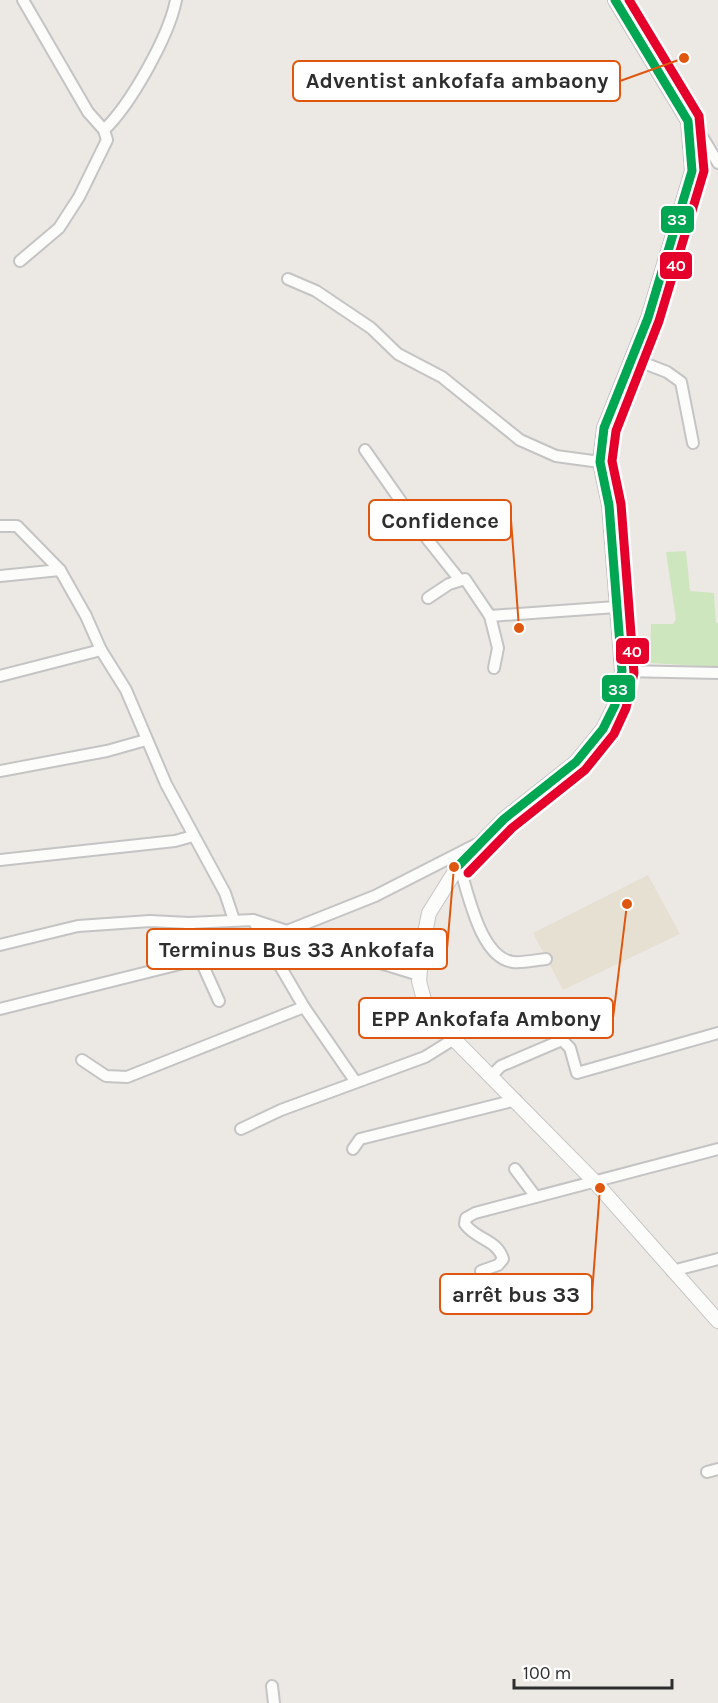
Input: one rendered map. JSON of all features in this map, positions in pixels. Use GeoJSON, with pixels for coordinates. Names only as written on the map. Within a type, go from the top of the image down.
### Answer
{"type":"FeatureCollection","features":[{"type":"Feature","properties":{"kind":"street"},"geometry":{"type":"LineString","coordinates":[[20,261],[59,228],[99,160],[107,140],[104,129],[88,112],[23,0]]}},
{"type":"Feature","properties":{"kind":"street"},"geometry":{"type":"LineString","coordinates":[[104,129],[120,114],[146,69],[173,16],[176,0]]}},
{"type":"Feature","properties":{"kind":"street"},"geometry":{"type":"LineString","coordinates":[[615,0],[688,121],[692,171],[648,318],[604,428],[600,462],[609,505],[622,671],[615,705],[603,729],[576,762],[504,819],[459,865],[429,913],[419,975],[424,1000],[454,1040],[595,1182],[718,1321]]}},
{"type":"Feature","properties":{"kind":"street"},"geometry":{"type":"LineString","coordinates":[[690,129],[703,138],[718,163]]}},
{"type":"Feature","properties":{"kind":"street"},"geometry":{"type":"LineString","coordinates":[[288,279],[316,291],[371,328],[398,354],[442,377],[482,406],[520,440],[556,456],[600,462]]}},
{"type":"Feature","properties":{"kind":"street"},"geometry":{"type":"LineString","coordinates":[[631,358],[667,372],[681,382],[693,442]]}},
{"type":"Feature","properties":{"kind":"street"},"geometry":{"type":"LineString","coordinates":[[364,450],[428,540],[459,579]]}},
{"type":"Feature","properties":{"kind":"street"},"geometry":{"type":"LineString","coordinates":[[0,526],[17,526],[60,570],[101,650],[126,690],[146,740],[193,836],[225,893],[234,920]]}},
{"type":"Feature","properties":{"kind":"street"},"geometry":{"type":"LineString","coordinates":[[0,576],[60,570]]}},
{"type":"Feature","properties":{"kind":"street"},"geometry":{"type":"LineString","coordinates":[[429,598],[459,579],[465,579],[490,616],[498,648],[494,668]]}},
{"type":"Feature","properties":{"kind":"street"},"geometry":{"type":"LineString","coordinates":[[490,616],[616,607]]}},
{"type":"Feature","properties":{"kind":"street"},"geometry":{"type":"LineString","coordinates":[[0,676],[101,650]]}},
{"type":"Feature","properties":{"kind":"street"},"geometry":{"type":"LineString","coordinates":[[622,671],[718,673]]}},
{"type":"Feature","properties":{"kind":"street"},"geometry":{"type":"LineString","coordinates":[[0,771],[107,751],[146,740]]}},
{"type":"Feature","properties":{"kind":"street"},"geometry":{"type":"LineString","coordinates":[[0,860],[175,841],[193,836]]}},
{"type":"Feature","properties":{"kind":"street"},"geometry":{"type":"LineString","coordinates":[[287,931],[375,896],[482,842]]}},
{"type":"Feature","properties":{"kind":"street"},"geometry":{"type":"LineString","coordinates":[[459,865],[487,945],[497,956],[512,962],[546,959]]}},
{"type":"Feature","properties":{"kind":"street"},"geometry":{"type":"LineString","coordinates":[[253,920],[304,1007],[355,1081]]}},
{"type":"Feature","properties":{"kind":"street"},"geometry":{"type":"LineString","coordinates":[[0,945],[78,926],[150,921],[189,924],[253,920],[309,941],[419,975]]}},
{"type":"Feature","properties":{"kind":"street"},"geometry":{"type":"LineString","coordinates":[[189,924],[192,961]]}},
{"type":"Feature","properties":{"kind":"street"},"geometry":{"type":"LineString","coordinates":[[0,1009],[200,959],[219,1001]]}},
{"type":"Feature","properties":{"kind":"street"},"geometry":{"type":"LineString","coordinates":[[82,1060],[106,1076],[127,1077],[304,1007]]}},
{"type":"Feature","properties":{"kind":"street"},"geometry":{"type":"LineString","coordinates":[[491,1076],[501,1066],[562,1040],[570,1048],[577,1073],[718,1033]]}},
{"type":"Feature","properties":{"kind":"street"},"geometry":{"type":"LineString","coordinates":[[241,1129],[281,1110],[355,1081],[425,1057],[454,1040]]}},
{"type":"Feature","properties":{"kind":"street"},"geometry":{"type":"LineString","coordinates":[[353,1149],[360,1138],[516,1100]]}},
{"type":"Feature","properties":{"kind":"street"},"geometry":{"type":"LineString","coordinates":[[481,1270],[498,1265],[503,1259],[498,1246],[469,1230],[465,1224],[466,1218],[475,1213],[718,1149]]}},
{"type":"Feature","properties":{"kind":"street"},"geometry":{"type":"LineString","coordinates":[[515,1169],[536,1197]]}},
{"type":"Feature","properties":{"kind":"street"},"geometry":{"type":"LineString","coordinates":[[672,1271],[718,1259]]}},
{"type":"Feature","properties":{"kind":"street"},"geometry":{"type":"LineString","coordinates":[[707,1472],[718,1469]]}},
{"type":"Feature","properties":{"kind":"street"},"geometry":{"type":"LineString","coordinates":[[272,1686],[274,1703]]}},
{"type":"Feature","properties":{"kind":"shaded area"},"geometry":{"type":"Polygon","coordinates":[[[648,875],[680,934],[563,990],[533,933],[648,875]]]}},
{"type":"Feature","properties":{"kind":"green space"},"geometry":{"type":"Polygon","coordinates":[[[686,551],[690,591],[714,593],[716,623],[718,623],[718,667],[650,663],[651,624],[673,624],[676,619],[666,552],[686,551]]]}},
{"type":"Feature","properties":{"kind":"transit line","name":"33"},"geometry":{"type":"LineString","coordinates":[[459,865],[504,819],[576,762],[603,729],[615,705],[622,671],[609,505],[600,462],[604,428],[648,318],[692,171],[688,121],[615,0]]}},
{"type":"Feature","properties":{"kind":"transit line","name":"40"},"geometry":{"type":"LineString","coordinates":[[468,873],[512,828],[585,770],[614,734],[626,708],[634,673],[621,504],[612,461],[616,431],[659,321],[704,171],[699,116],[629,0]]}},
{"type":"Feature","properties":{"kind":"place","name":"Adventist ankofafa ambaony"},"geometry":{"type":"Point","coordinates":[684,58]}},
{"type":"Feature","properties":{"kind":"place","name":"Confidence"},"geometry":{"type":"Point","coordinates":[519,628]}},
{"type":"Feature","properties":{"kind":"place","name":"Terminus Bus 33 Ankofafa"},"geometry":{"type":"Point","coordinates":[454,867]}},
{"type":"Feature","properties":{"kind":"place","name":"EPP Ankofafa Ambony"},"geometry":{"type":"Point","coordinates":[627,904]}},
{"type":"Feature","properties":{"kind":"place","name":"arrêt bus 33"},"geometry":{"type":"Point","coordinates":[600,1188]}}]}
